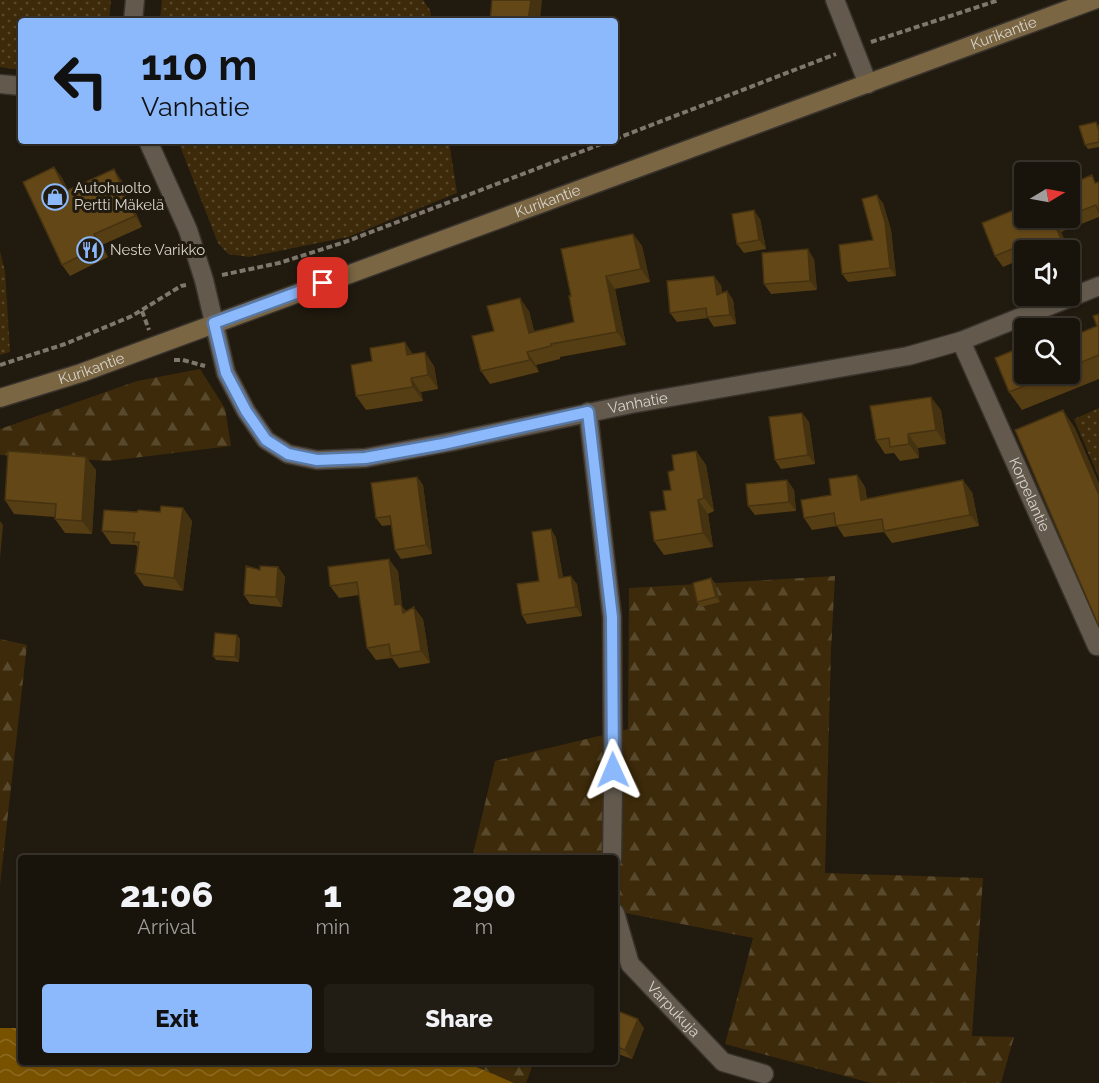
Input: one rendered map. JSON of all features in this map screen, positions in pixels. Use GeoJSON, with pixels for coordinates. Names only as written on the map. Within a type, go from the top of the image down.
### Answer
{"type":"FeatureCollection","features":[{"type":"Feature","properties":{"kind":"street"},"geometry":{"type":"LineString","coordinates":[[134,18],[135,0]]}},
{"type":"Feature","properties":{"kind":"street"},"geometry":{"type":"LineString","coordinates":[[835,0],[868,84]]}},
{"type":"Feature","properties":{"kind":"street","name":"Kurikantie"},"geometry":{"type":"LineString","coordinates":[[0,398],[81,373],[1094,0]]}},
{"type":"Feature","properties":{"kind":"street"},"geometry":{"type":"LineString","coordinates":[[0,84],[18,86]]}},
{"type":"Feature","properties":{"kind":"street","name":"Vanhatie"},"geometry":{"type":"LineString","coordinates":[[149,144],[188,230],[204,280],[226,373],[246,411],[266,440],[288,454],[317,460],[365,458],[443,444],[588,412],[908,356],[962,341],[1099,286]]}},
{"type":"Feature","properties":{"kind":"street","name":"Korpelantie"},"geometry":{"type":"LineString","coordinates":[[962,341],[1097,646]]}},
{"type":"Feature","properties":{"kind":"street"},"geometry":{"type":"LineString","coordinates":[[588,412],[612,617],[614,791],[612,855]]}},
{"type":"Feature","properties":{"kind":"street","name":"Varpukuja"},"geometry":{"type":"LineString","coordinates":[[618,923],[630,964],[723,1062],[764,1074]]}},
{"type":"Feature","properties":{"kind":"path"},"geometry":{"type":"LineString","coordinates":[[618,138],[854,48],[999,0]]}},
{"type":"Feature","properties":{"kind":"path"},"geometry":{"type":"LineString","coordinates":[[0,364],[65,344],[132,316],[181,286],[279,263],[345,242],[601,144]]}},
{"type":"Feature","properties":{"kind":"green space"},"geometry":{"type":"Polygon","coordinates":[[[0,0],[111,0],[109,18],[18,18],[18,70],[0,67],[0,0]]]}},
{"type":"Feature","properties":{"kind":"green space"},"geometry":{"type":"Polygon","coordinates":[[[162,0],[423,0],[430,10],[431,18],[160,18],[162,0]]]}},
{"type":"Feature","properties":{"kind":"green space"},"geometry":{"type":"Polygon","coordinates":[[[179,144],[449,144],[457,193],[348,237],[249,257],[228,254],[218,243],[179,144]]]}},
{"type":"Feature","properties":{"kind":"green space"},"geometry":{"type":"Polygon","coordinates":[[[0,251],[5,271],[10,352],[0,355],[0,251]]]}},
{"type":"Feature","properties":{"kind":"green space"},"geometry":{"type":"Polygon","coordinates":[[[200,369],[225,408],[231,446],[109,461],[0,455],[0,429],[137,381],[200,369]]]}},
{"type":"Feature","properties":{"kind":"green space"},"geometry":{"type":"Polygon","coordinates":[[[1099,408],[1099,478],[1074,419],[1099,408]]]}},
{"type":"Feature","properties":{"kind":"green space"},"geometry":{"type":"Polygon","coordinates":[[[835,576],[825,873],[983,878],[972,1036],[1014,1037],[1001,1083],[871,1083],[725,1044],[753,938],[618,912],[618,855],[473,855],[495,761],[628,729],[629,588],[835,576]]]}},
{"type":"Feature","properties":{"kind":"green space"},"geometry":{"type":"Polygon","coordinates":[[[0,639],[27,645],[0,885],[0,639]]]}},
{"type":"Feature","properties":{"kind":"green space"},"geometry":{"type":"Polygon","coordinates":[[[472,1065],[533,1065],[526,1083],[514,1083],[472,1065]]]}},
{"type":"Feature","properties":{"kind":"water"},"geometry":{"type":"Polygon","coordinates":[[[0,1028],[18,1028],[18,1065],[472,1065],[514,1083],[0,1083],[0,1028]]]}},
{"type":"Feature","properties":{"kind":"building"},"geometry":{"type":"Polygon","coordinates":[[[492,0],[531,0],[528,18],[490,18],[492,0]]]}},
{"type":"Feature","properties":{"kind":"building"},"geometry":{"type":"Polygon","coordinates":[[[1096,122],[1099,142],[1085,145],[1079,126],[1096,122]]]}},
{"type":"Feature","properties":{"kind":"building"},"geometry":{"type":"Polygon","coordinates":[[[54,167],[66,191],[114,169],[135,216],[94,234],[100,246],[62,265],[23,182],[54,167]]]}},
{"type":"Feature","properties":{"kind":"building"},"geometry":{"type":"Polygon","coordinates":[[[1092,175],[1095,183],[1099,182],[1099,213],[1096,205],[1080,211],[1080,180],[1092,175]]]}},
{"type":"Feature","properties":{"kind":"building"},"geometry":{"type":"Polygon","coordinates":[[[877,195],[885,222],[890,268],[842,274],[839,245],[873,240],[862,199],[877,195]]]}},
{"type":"Feature","properties":{"kind":"building"},"geometry":{"type":"Polygon","coordinates":[[[754,210],[759,240],[737,244],[732,214],[754,210]]]}},
{"type":"Feature","properties":{"kind":"building"},"geometry":{"type":"Polygon","coordinates":[[[1014,210],[1014,228],[1056,228],[1062,240],[1014,240],[1014,248],[995,256],[982,223],[1014,210]]]}},
{"type":"Feature","properties":{"kind":"building"},"geometry":{"type":"Polygon","coordinates":[[[633,234],[641,269],[606,276],[617,332],[551,344],[551,346],[527,352],[530,360],[481,371],[472,336],[494,331],[487,306],[520,298],[529,333],[574,322],[561,249],[633,234]]]}},
{"type":"Feature","properties":{"kind":"building"},"geometry":{"type":"Polygon","coordinates":[[[808,249],[810,281],[764,284],[762,253],[808,249]]]}},
{"type":"Feature","properties":{"kind":"building"},"geometry":{"type":"Polygon","coordinates":[[[714,276],[717,295],[727,291],[730,315],[707,317],[706,308],[670,313],[667,281],[714,276]]]}},
{"type":"Feature","properties":{"kind":"building"},"geometry":{"type":"Polygon","coordinates":[[[1099,314],[1099,355],[1080,363],[1080,333],[1097,326],[1093,316],[1099,314]]]}},
{"type":"Feature","properties":{"kind":"building"},"geometry":{"type":"Polygon","coordinates":[[[405,342],[407,355],[425,352],[428,375],[411,378],[413,387],[356,396],[351,365],[372,361],[370,348],[405,342]]]}},
{"type":"Feature","properties":{"kind":"building"},"geometry":{"type":"Polygon","coordinates":[[[1014,350],[1014,384],[1029,384],[1009,392],[995,358],[1014,350]]]}},
{"type":"Feature","properties":{"kind":"building"},"geometry":{"type":"Polygon","coordinates":[[[931,397],[936,430],[908,434],[909,444],[890,447],[889,438],[876,440],[870,406],[931,397]]]}},
{"type":"Feature","properties":{"kind":"building"},"geometry":{"type":"Polygon","coordinates":[[[1063,410],[1099,495],[1099,627],[1015,430],[1063,410]]]}},
{"type":"Feature","properties":{"kind":"building"},"geometry":{"type":"Polygon","coordinates":[[[802,413],[808,455],[775,460],[769,417],[802,413]]]}},
{"type":"Feature","properties":{"kind":"building"},"geometry":{"type":"Polygon","coordinates":[[[8,451],[86,457],[82,521],[55,519],[56,504],[5,500],[8,451]]]}},
{"type":"Feature","properties":{"kind":"building"},"geometry":{"type":"Polygon","coordinates":[[[696,451],[704,498],[698,500],[703,533],[654,541],[650,512],[666,510],[663,491],[671,490],[668,472],[674,470],[672,455],[696,451]]]}},
{"type":"Feature","properties":{"kind":"building"},"geometry":{"type":"Polygon","coordinates":[[[857,475],[861,500],[963,480],[970,515],[884,531],[882,519],[836,526],[834,513],[804,518],[801,500],[831,495],[829,479],[857,475]]]}},
{"type":"Feature","properties":{"kind":"building"},"geometry":{"type":"Polygon","coordinates":[[[417,477],[426,545],[395,550],[390,516],[376,518],[371,483],[417,477]]]}},
{"type":"Feature","properties":{"kind":"building"},"geometry":{"type":"Polygon","coordinates":[[[787,480],[789,502],[748,506],[746,484],[787,480]]]}},
{"type":"Feature","properties":{"kind":"building"},"geometry":{"type":"Polygon","coordinates":[[[161,506],[183,508],[174,578],[135,573],[139,542],[133,542],[135,533],[102,531],[104,510],[160,512],[161,506]]]}},
{"type":"Feature","properties":{"kind":"building"},"geometry":{"type":"Polygon","coordinates":[[[551,529],[559,578],[571,576],[576,607],[522,615],[517,584],[539,581],[532,532],[551,529]]]}},
{"type":"Feature","properties":{"kind":"building"},"geometry":{"type":"Polygon","coordinates":[[[389,559],[395,605],[401,604],[403,613],[414,607],[421,651],[391,656],[389,644],[367,648],[357,582],[330,586],[328,567],[389,559]]]}},
{"type":"Feature","properties":{"kind":"building"},"geometry":{"type":"Polygon","coordinates":[[[246,566],[260,570],[260,566],[278,567],[276,597],[244,595],[246,566]]]}},
{"type":"Feature","properties":{"kind":"building"},"geometry":{"type":"Polygon","coordinates":[[[711,578],[716,597],[697,602],[693,583],[711,578]]]}},
{"type":"Feature","properties":{"kind":"building"},"geometry":{"type":"Polygon","coordinates":[[[215,633],[237,635],[235,657],[213,656],[215,633]]]}},
{"type":"Feature","properties":{"kind":"building"},"geometry":{"type":"Polygon","coordinates":[[[618,1011],[638,1019],[625,1050],[618,1047],[618,1011]]]}},
{"type":"Feature","properties":{"kind":"place","name":"Autohuolto Pertti Mäkelä"},"geometry":{"type":"Point","coordinates":[55,197]}},
{"type":"Feature","properties":{"kind":"place","name":"Neste Varikko"},"geometry":{"type":"Point","coordinates":[90,250]}},
{"type":"Feature","properties":{"kind":"route"},"geometry":{"type":"LineString","coordinates":[[323,283],[214,323],[226,373],[246,411],[266,440],[288,454],[317,460],[365,458],[443,444],[588,412],[612,617],[613,770]]}}]}
